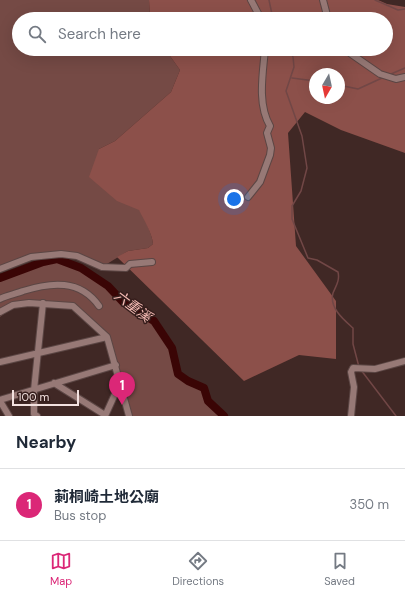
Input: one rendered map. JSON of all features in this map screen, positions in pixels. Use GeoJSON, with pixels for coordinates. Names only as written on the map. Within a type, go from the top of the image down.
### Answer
{"type":"FeatureCollection","features":[{"type":"Feature","properties":{"kind":"street"},"geometry":{"type":"LineString","coordinates":[[251,0],[257,12]]}},
{"type":"Feature","properties":{"kind":"street"},"geometry":{"type":"LineString","coordinates":[[323,0],[326,12]]}},
{"type":"Feature","properties":{"kind":"street"},"geometry":{"type":"LineString","coordinates":[[248,197],[260,182],[271,148],[267,133],[270,126],[266,119],[263,104],[264,56]]}},
{"type":"Feature","properties":{"kind":"street"},"geometry":{"type":"LineString","coordinates":[[354,56],[380,74],[396,79],[405,77]]}},
{"type":"Feature","properties":{"kind":"street"},"geometry":{"type":"LineString","coordinates":[[0,269],[31,257],[60,254],[77,256],[102,267],[126,268],[130,264],[152,262]]}},
{"type":"Feature","properties":{"kind":"street"},"geometry":{"type":"LineString","coordinates":[[0,299],[47,284],[64,285],[82,290],[92,297],[99,306]]}},
{"type":"Feature","properties":{"kind":"street"},"geometry":{"type":"LineString","coordinates":[[0,312],[13,305],[29,303],[73,306],[107,337],[116,365],[128,416]]}},
{"type":"Feature","properties":{"kind":"street"},"geometry":{"type":"LineString","coordinates":[[37,416],[34,414],[34,390],[43,304]]}},
{"type":"Feature","properties":{"kind":"street"},"geometry":{"type":"LineString","coordinates":[[0,362],[107,337]]}},
{"type":"Feature","properties":{"kind":"street"},"geometry":{"type":"LineString","coordinates":[[351,416],[354,387],[351,372],[354,368],[375,369],[405,361]]}},
{"type":"Feature","properties":{"kind":"street"},"geometry":{"type":"LineString","coordinates":[[9,416],[0,400],[116,365]]}},
{"type":"Feature","properties":{"kind":"street"},"geometry":{"type":"LineString","coordinates":[[54,384],[105,415],[120,383]]}},
{"type":"Feature","properties":{"kind":"shaded area"},"geometry":{"type":"Polygon","coordinates":[[[0,0],[149,0],[150,12],[12,12],[12,56],[170,56],[180,70],[171,92],[115,141],[99,149],[139,209],[151,234],[153,244],[148,248],[128,251],[102,267],[77,256],[49,255],[0,271],[0,0]]]}},
{"type":"Feature","properties":{"kind":"shaded area"},"geometry":{"type":"Polygon","coordinates":[[[149,0],[378,0],[387,4],[405,7],[405,153],[341,130],[305,112],[288,133],[296,246],[336,301],[336,359],[299,355],[244,381],[117,257],[128,251],[148,248],[153,244],[151,235],[139,210],[117,201],[89,177],[99,149],[115,141],[171,92],[180,70],[170,56],[393,56],[393,12],[150,12],[149,0]]]}},
{"type":"Feature","properties":{"kind":"shaded area"},"geometry":{"type":"Polygon","coordinates":[[[57,259],[81,268],[108,286],[123,302],[154,321],[172,348],[178,374],[187,381],[204,388],[208,401],[224,416],[131,416],[112,344],[84,316],[75,311],[62,307],[36,304],[13,308],[0,317],[0,278],[43,262],[57,259]]]}},
{"type":"Feature","properties":{"kind":"waterway"},"geometry":{"type":"LineString","coordinates":[[269,0],[272,12]]}},
{"type":"Feature","properties":{"kind":"waterway"},"geometry":{"type":"LineString","coordinates":[[375,0],[398,10],[405,9]]}},
{"type":"Feature","properties":{"kind":"waterway"},"geometry":{"type":"LineString","coordinates":[[292,56],[294,67],[286,91],[302,136],[307,168],[301,191],[292,206],[292,219],[308,258],[317,260],[338,272],[338,280],[332,298],[333,304],[338,313],[353,328],[353,344],[359,367]]}},
{"type":"Feature","properties":{"kind":"waterway"},"geometry":{"type":"LineString","coordinates":[[391,74],[405,68]]}},
{"type":"Feature","properties":{"kind":"waterway"},"geometry":{"type":"LineString","coordinates":[[292,78],[309,80]]}},
{"type":"Feature","properties":{"kind":"waterway"},"geometry":{"type":"LineString","coordinates":[[345,86],[358,89],[382,78]]}},
{"type":"Feature","properties":{"kind":"waterway","name":"六重溪"},"geometry":{"type":"LineString","coordinates":[[0,278],[43,262],[57,259],[81,268],[108,286],[123,302],[154,321],[172,348],[178,374],[188,381],[204,388],[208,401],[224,416]]}},
{"type":"Feature","properties":{"kind":"waterway"},"geometry":{"type":"LineString","coordinates":[[361,370],[396,416]]}},
{"type":"Feature","properties":{"kind":"place","name":"莿桐崎土地公廟"},"geometry":{"type":"Point","coordinates":[122,405]}}]}
